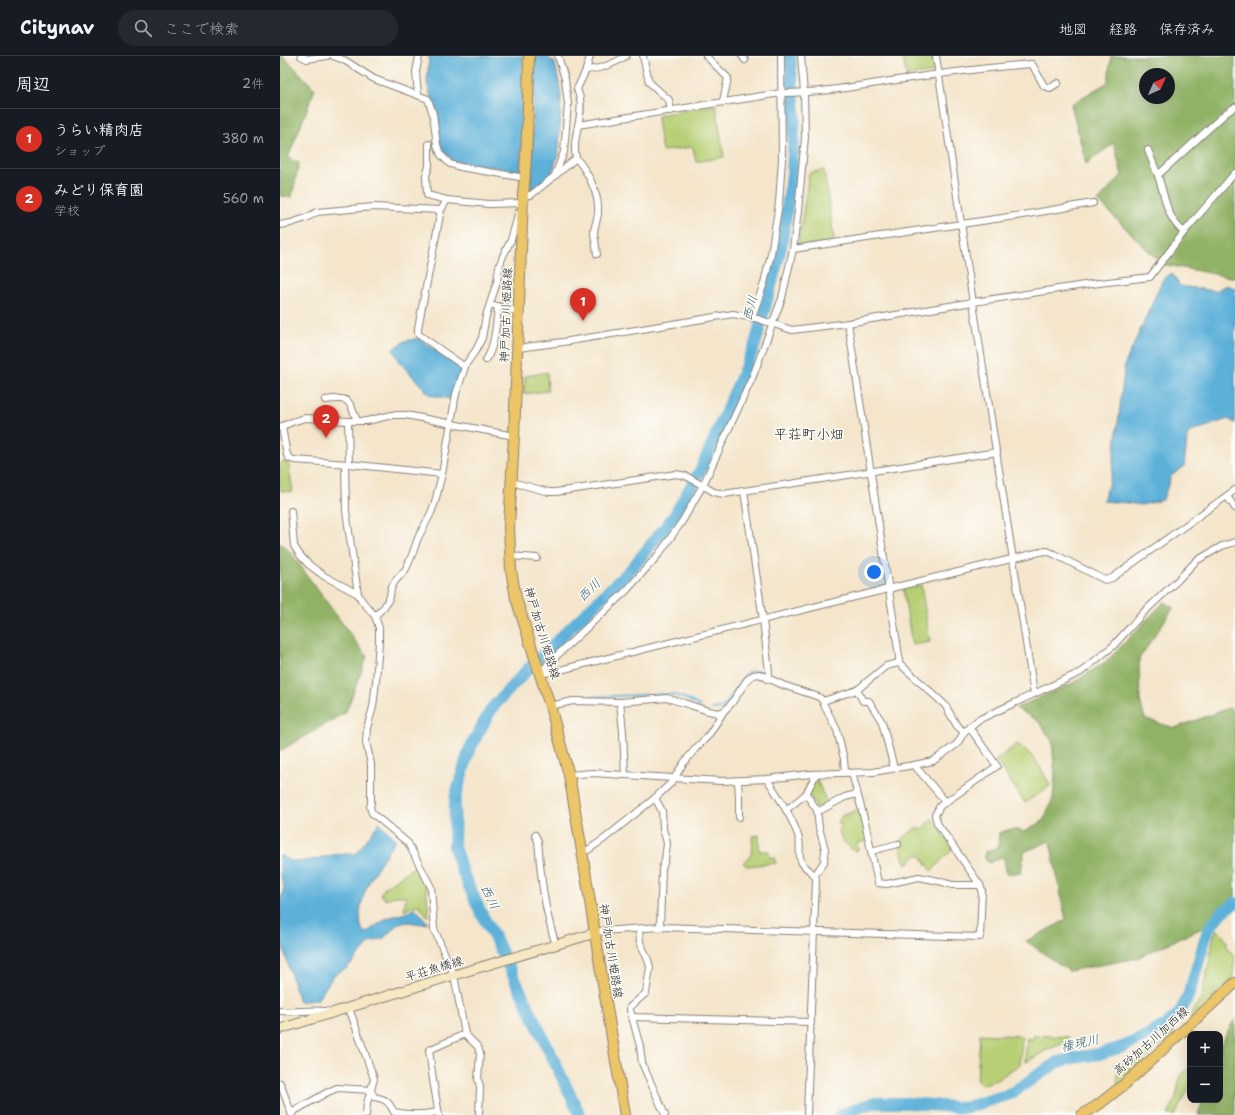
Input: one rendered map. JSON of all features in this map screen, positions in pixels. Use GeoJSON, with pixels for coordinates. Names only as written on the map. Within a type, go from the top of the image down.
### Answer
{"type":"FeatureCollection","features":[{"type":"Feature","properties":{"kind":"main road","name":"神戸加古川姫路線"},"geometry":{"type":"LineString","coordinates":[[529,56],[525,178],[522,200],[520,314],[509,528],[510,556],[516,598],[550,706],[569,775],[625,1115]]}},
{"type":"Feature","properties":{"kind":"main road","name":"平荘魚橋線"},"geometry":{"type":"LineString","coordinates":[[280,1029],[595,933]]}},
{"type":"Feature","properties":{"kind":"main road","name":"高砂加古川加西線"},"geometry":{"type":"LineString","coordinates":[[1082,1115],[1098,1105],[1126,1083],[1235,983]]}},
{"type":"Feature","properties":{"kind":"street"},"geometry":{"type":"LineString","coordinates":[[301,56],[307,59],[327,56]]}},
{"type":"Feature","properties":{"kind":"street"},"geometry":{"type":"LineString","coordinates":[[333,56],[344,60],[374,79],[428,99],[433,114],[437,145],[441,155],[450,164],[525,178]]}},
{"type":"Feature","properties":{"kind":"street"},"geometry":{"type":"LineString","coordinates":[[418,95],[416,72],[419,56]]}},
{"type":"Feature","properties":{"kind":"street"},"geometry":{"type":"LineString","coordinates":[[555,176],[564,152],[568,104],[565,79],[558,56]]}},
{"type":"Feature","properties":{"kind":"street"},"geometry":{"type":"LineString","coordinates":[[590,56],[586,70],[577,89],[580,99],[580,107],[576,130],[575,154],[593,185],[595,192],[598,213],[594,231],[597,254]]}},
{"type":"Feature","properties":{"kind":"street"},"geometry":{"type":"LineString","coordinates":[[586,70],[597,69],[615,63],[626,56]]}},
{"type":"Feature","properties":{"kind":"street"},"geometry":{"type":"LineString","coordinates":[[643,56],[649,82],[669,100],[670,111]]}},
{"type":"Feature","properties":{"kind":"street"},"geometry":{"type":"LineString","coordinates":[[706,56],[728,78],[723,101]]}},
{"type":"Feature","properties":{"kind":"street"},"geometry":{"type":"LineString","coordinates":[[753,318],[771,254],[779,203],[782,159],[781,56]]}},
{"type":"Feature","properties":{"kind":"street"},"geometry":{"type":"LineString","coordinates":[[539,672],[627,590],[659,554],[683,520],[703,486],[753,376],[782,298],[793,249],[798,211],[804,137],[804,93],[801,56]]}},
{"type":"Feature","properties":{"kind":"street"},"geometry":{"type":"LineString","coordinates":[[936,56],[1034,694]]}},
{"type":"Feature","properties":{"kind":"street"},"geometry":{"type":"LineString","coordinates":[[578,125],[670,111],[723,101],[781,93],[828,91],[939,74],[1004,66],[1032,64],[1044,86],[1050,88],[1058,84]]}},
{"type":"Feature","properties":{"kind":"street"},"geometry":{"type":"LineString","coordinates":[[1158,175],[1226,113],[1235,107]]}},
{"type":"Feature","properties":{"kind":"street"},"geometry":{"type":"LineString","coordinates":[[429,144],[429,166],[426,176],[427,195],[447,200],[489,204],[522,200],[531,195],[576,158]]}},
{"type":"Feature","properties":{"kind":"street"},"geometry":{"type":"LineString","coordinates":[[1148,150],[1158,175],[1170,217],[1174,224],[1184,232]]}},
{"type":"Feature","properties":{"kind":"street"},"geometry":{"type":"LineString","coordinates":[[518,348],[733,314],[753,318],[792,330],[848,324],[1091,284],[1150,277],[1184,232],[1235,173]]}},
{"type":"Feature","properties":{"kind":"street"},"geometry":{"type":"LineString","coordinates":[[447,200],[441,210],[418,334],[465,367]]}},
{"type":"Feature","properties":{"kind":"street"},"geometry":{"type":"LineString","coordinates":[[375,616],[384,607],[390,597],[390,588],[406,569],[418,538],[431,513],[442,474],[456,394],[465,367],[482,338],[486,316],[497,282],[499,267],[511,240],[522,200]]}},
{"type":"Feature","properties":{"kind":"street"},"geometry":{"type":"LineString","coordinates":[[793,249],[1093,204]]}},
{"type":"Feature","properties":{"kind":"street"},"geometry":{"type":"LineString","coordinates":[[280,225],[306,218],[317,212],[373,207],[441,210]]}},
{"type":"Feature","properties":{"kind":"street"},"geometry":{"type":"LineString","coordinates":[[490,305],[508,308],[520,314]]}},
{"type":"Feature","properties":{"kind":"street"},"geometry":{"type":"LineString","coordinates":[[486,360],[492,348],[498,306]]}},
{"type":"Feature","properties":{"kind":"street"},"geometry":{"type":"LineString","coordinates":[[848,324],[899,663],[945,705],[957,726],[964,732]]}},
{"type":"Feature","properties":{"kind":"street"},"geometry":{"type":"LineString","coordinates":[[325,400],[346,399],[351,406],[357,421]]}},
{"type":"Feature","properties":{"kind":"street"},"geometry":{"type":"LineString","coordinates":[[442,474],[294,460],[289,458],[281,427],[305,418],[348,422],[367,421],[392,415],[406,415],[514,436]]}},
{"type":"Feature","properties":{"kind":"street"},"geometry":{"type":"LineString","coordinates":[[348,422],[346,511],[358,594],[375,616],[379,628],[373,707],[367,728],[366,742],[371,764],[370,808],[372,813],[408,843],[430,887],[434,929],[454,975],[465,1034],[478,1047],[480,1054],[478,1079],[480,1087],[479,1115]]}},
{"type":"Feature","properties":{"kind":"street"},"geometry":{"type":"LineString","coordinates":[[512,482],[549,492],[556,492],[672,474],[686,476],[714,492],[724,494],[997,452]]}},
{"type":"Feature","properties":{"kind":"street"},"geometry":{"type":"LineString","coordinates":[[539,672],[560,670],[1013,558],[1047,551],[1105,580],[1112,578],[1235,490]]}},
{"type":"Feature","properties":{"kind":"street"},"geometry":{"type":"LineString","coordinates":[[744,491],[763,620],[769,672],[767,679]]}},
{"type":"Feature","properties":{"kind":"street"},"geometry":{"type":"LineString","coordinates":[[1227,496],[1235,508]]}},
{"type":"Feature","properties":{"kind":"street"},"geometry":{"type":"LineString","coordinates":[[291,511],[294,546],[298,554],[324,576],[358,594]]}},
{"type":"Feature","properties":{"kind":"street"},"geometry":{"type":"LineString","coordinates":[[569,775],[592,773],[738,781],[816,774],[873,772],[933,760],[957,744],[964,732],[978,720],[1081,672],[1113,646],[1144,612],[1196,561],[1222,546],[1235,542]]}},
{"type":"Feature","properties":{"kind":"street"},"geometry":{"type":"LineString","coordinates":[[510,556],[537,558]]}},
{"type":"Feature","properties":{"kind":"street"},"geometry":{"type":"LineString","coordinates":[[823,701],[857,690],[886,666],[899,663]]}},
{"type":"Feature","properties":{"kind":"street"},"geometry":{"type":"LineString","coordinates":[[582,852],[595,845],[655,798],[675,778],[683,764],[708,736],[724,711],[732,704],[747,680],[753,675],[759,674],[767,679],[807,692],[823,701],[837,730],[844,759],[857,794],[865,822],[877,882],[879,884],[887,884],[919,877],[952,885],[980,885]]}},
{"type":"Feature","properties":{"kind":"street"},"geometry":{"type":"LineString","coordinates":[[857,690],[863,701],[869,701],[882,722],[894,768]]}},
{"type":"Feature","properties":{"kind":"street"},"geometry":{"type":"LineString","coordinates":[[550,706],[573,701],[620,702],[668,698],[705,710],[718,713],[724,711]]}},
{"type":"Feature","properties":{"kind":"street"},"geometry":{"type":"LineString","coordinates":[[620,702],[625,776]]}},
{"type":"Feature","properties":{"kind":"street"},"geometry":{"type":"LineString","coordinates":[[595,933],[602,931],[660,927],[980,937],[982,890],[937,823],[935,815],[937,809],[997,766],[969,727]]}},
{"type":"Feature","properties":{"kind":"street"},"geometry":{"type":"LineString","coordinates":[[914,765],[946,802]]}},
{"type":"Feature","properties":{"kind":"street"},"geometry":{"type":"LineString","coordinates":[[786,810],[806,794],[816,774]]}},
{"type":"Feature","properties":{"kind":"street"},"geometry":{"type":"LineString","coordinates":[[767,779],[786,810],[800,840],[800,859],[803,866],[815,875],[816,880],[807,1115]]}},
{"type":"Feature","properties":{"kind":"street"},"geometry":{"type":"LineString","coordinates":[[738,781],[739,816]]}},
{"type":"Feature","properties":{"kind":"street"},"geometry":{"type":"LineString","coordinates":[[806,794],[817,810],[819,828],[825,850],[824,862],[815,875]]}},
{"type":"Feature","properties":{"kind":"street"},"geometry":{"type":"LineString","coordinates":[[817,810],[821,810],[845,797],[857,794]]}},
{"type":"Feature","properties":{"kind":"street"},"geometry":{"type":"LineString","coordinates":[[655,798],[662,811],[663,829],[668,843],[662,869],[660,927]]}},
{"type":"Feature","properties":{"kind":"street"},"geometry":{"type":"LineString","coordinates":[[535,835],[538,841],[540,877],[544,898],[556,945]]}},
{"type":"Feature","properties":{"kind":"street"},"geometry":{"type":"LineString","coordinates":[[871,851],[898,844]]}},
{"type":"Feature","properties":{"kind":"street"},"geometry":{"type":"LineString","coordinates":[[639,929],[640,942],[650,967],[646,993],[630,1008],[640,1046],[642,1063],[665,1115]]}},
{"type":"Feature","properties":{"kind":"street"},"geometry":{"type":"LineString","coordinates":[[349,1008],[374,1079],[366,1103],[366,1115]]}},
{"type":"Feature","properties":{"kind":"street"},"geometry":{"type":"LineString","coordinates":[[280,1012],[321,1010],[334,1013]]}},
{"type":"Feature","properties":{"kind":"street"},"geometry":{"type":"LineString","coordinates":[[632,1017],[811,1022]]}},
{"type":"Feature","properties":{"kind":"street"},"geometry":{"type":"LineString","coordinates":[[371,1090],[374,1097],[384,1099],[390,1104],[394,1112],[438,1114],[430,1050],[465,1034]]}},
{"type":"Feature","properties":{"kind":"street"},"geometry":{"type":"LineString","coordinates":[[280,1083],[291,1114],[337,1088],[371,1090]]}},
{"type":"Feature","properties":{"kind":"green space"},"geometry":{"type":"Polygon","coordinates":[[[280,56],[283,56],[315,89],[288,158],[299,163],[292,197],[280,196],[280,56]]]}},
{"type":"Feature","properties":{"kind":"green space"},"geometry":{"type":"Polygon","coordinates":[[[903,56],[933,56],[935,72],[906,76],[903,56]]]}},
{"type":"Feature","properties":{"kind":"green space"},"geometry":{"type":"Polygon","coordinates":[[[1111,56],[1235,56],[1235,278],[1162,264],[1098,201],[1122,175],[1114,143],[1086,164],[1071,104],[1108,82],[1111,56]]]}},
{"type":"Feature","properties":{"kind":"green space"},"geometry":{"type":"Polygon","coordinates":[[[716,105],[724,157],[696,162],[693,147],[662,151],[657,120],[659,115],[716,105]]]}},
{"type":"Feature","properties":{"kind":"green space"},"geometry":{"type":"Polygon","coordinates":[[[824,170],[834,239],[832,242],[798,246],[809,173],[824,170]]]}},
{"type":"Feature","properties":{"kind":"green space"},"geometry":{"type":"Polygon","coordinates":[[[547,372],[548,391],[524,394],[525,376],[547,372]]]}},
{"type":"Feature","properties":{"kind":"green space"},"geometry":{"type":"Polygon","coordinates":[[[280,462],[288,462],[293,492],[280,491],[280,462]]]}},
{"type":"Feature","properties":{"kind":"green space"},"geometry":{"type":"Polygon","coordinates":[[[280,543],[290,552],[367,657],[346,712],[280,751],[280,543]]]}},
{"type":"Feature","properties":{"kind":"green space"},"geometry":{"type":"Polygon","coordinates":[[[921,585],[930,642],[912,645],[903,589],[921,585]]]}},
{"type":"Feature","properties":{"kind":"green space"},"geometry":{"type":"Polygon","coordinates":[[[1164,602],[1174,607],[1139,659],[1140,701],[1145,719],[1175,728],[1229,708],[1235,712],[1235,909],[1213,923],[1137,958],[1069,971],[1026,941],[1066,920],[1050,841],[1024,852],[1021,873],[1006,873],[1004,858],[1001,857],[989,863],[985,858],[985,852],[998,847],[999,833],[1012,830],[1024,832],[1043,821],[1053,798],[1055,776],[1052,741],[1038,721],[1016,708],[1071,684],[1107,661],[1164,602]]]}},
{"type":"Feature","properties":{"kind":"green space"},"geometry":{"type":"Polygon","coordinates":[[[1017,744],[1028,752],[1036,761],[1050,786],[1025,803],[996,760],[1017,744]]]}},
{"type":"Feature","properties":{"kind":"green space"},"geometry":{"type":"Polygon","coordinates":[[[816,778],[828,805],[819,809],[808,794],[816,778]]]}},
{"type":"Feature","properties":{"kind":"green space"},"geometry":{"type":"Polygon","coordinates":[[[860,809],[867,841],[857,843],[858,850],[854,851],[842,838],[839,832],[839,828],[841,826],[838,821],[841,816],[860,809]]]}},
{"type":"Feature","properties":{"kind":"green space"},"geometry":{"type":"Polygon","coordinates":[[[932,818],[953,848],[932,871],[919,854],[909,861],[910,863],[905,864],[899,841],[917,827],[921,830],[932,818]]]}},
{"type":"Feature","properties":{"kind":"green space"},"geometry":{"type":"Polygon","coordinates":[[[759,835],[759,851],[769,851],[770,858],[775,857],[776,863],[747,866],[743,863],[751,854],[752,836],[759,835]]]}},
{"type":"Feature","properties":{"kind":"green space"},"geometry":{"type":"Polygon","coordinates":[[[417,865],[426,885],[429,917],[420,906],[410,907],[404,911],[406,896],[395,896],[385,899],[380,893],[384,890],[383,888],[417,865]]]}},
{"type":"Feature","properties":{"kind":"green space"},"geometry":{"type":"Polygon","coordinates":[[[1217,929],[1227,941],[1229,950],[1235,955],[1232,980],[1190,1018],[1194,1008],[1200,1001],[1214,936],[1217,929]]]}},
{"type":"Feature","properties":{"kind":"green space"},"geometry":{"type":"Polygon","coordinates":[[[1235,1019],[1235,1115],[1198,1115],[1202,1103],[1223,1103],[1223,1040],[1235,1019]]]}},
{"type":"Feature","properties":{"kind":"green space"},"geometry":{"type":"Polygon","coordinates":[[[1172,1032],[1175,1032],[1118,1085],[1118,1072],[1114,1064],[1131,1058],[1144,1051],[1172,1032]]]}},
{"type":"Feature","properties":{"kind":"green space"},"geometry":{"type":"Polygon","coordinates":[[[980,1034],[1021,1036],[1022,1038],[1020,1064],[997,1080],[981,1085],[977,1081],[980,1034]]]}},
{"type":"Feature","properties":{"kind":"green space"},"geometry":{"type":"Polygon","coordinates":[[[1034,1035],[1069,1037],[1070,1041],[1049,1049],[1026,1062],[1027,1038],[1033,1039],[1034,1035]]]}},
{"type":"Feature","properties":{"kind":"green space"},"geometry":{"type":"Polygon","coordinates":[[[1187,1069],[1187,1092],[1175,1115],[1168,1115],[1176,1097],[1180,1077],[1187,1069]]]}},
{"type":"Feature","properties":{"kind":"water"},"geometry":{"type":"Polygon","coordinates":[[[429,56],[523,56],[521,171],[453,161],[442,149],[438,137],[436,115],[427,83],[429,56]]]}},
{"type":"Feature","properties":{"kind":"water"},"geometry":{"type":"Polygon","coordinates":[[[535,56],[546,56],[555,63],[561,93],[559,152],[551,175],[530,190],[535,56]]]}},
{"type":"Feature","properties":{"kind":"water"},"geometry":{"type":"Polygon","coordinates":[[[1172,273],[1180,286],[1216,291],[1226,285],[1235,288],[1235,423],[1228,419],[1188,433],[1184,466],[1171,476],[1163,500],[1141,505],[1103,501],[1112,473],[1125,364],[1163,279],[1172,273]]]}},
{"type":"Feature","properties":{"kind":"water"},"geometry":{"type":"Polygon","coordinates":[[[419,338],[462,369],[452,399],[430,395],[401,364],[393,349],[405,341],[419,338]]]}},
{"type":"Feature","properties":{"kind":"water"},"geometry":{"type":"Polygon","coordinates":[[[379,823],[396,839],[375,871],[364,894],[360,918],[362,930],[366,933],[387,918],[406,913],[415,908],[428,923],[423,924],[408,922],[398,924],[384,938],[370,943],[347,968],[334,975],[317,1000],[299,1002],[280,937],[280,904],[284,887],[280,873],[280,855],[287,859],[301,862],[333,855],[356,854],[379,823]]]}},
{"type":"Feature","properties":{"kind":"waterway","name":"西川"},"geometry":{"type":"LineString","coordinates":[[580,1115],[462,871],[454,847],[455,799],[469,750],[492,708],[526,671],[632,568],[674,516],[702,467],[755,345],[781,248],[792,175],[795,114],[790,56]]}},
{"type":"Feature","properties":{"kind":"waterway"},"geometry":{"type":"LineString","coordinates":[[712,709],[721,708],[726,704],[745,675],[752,671],[759,672]]}},
{"type":"Feature","properties":{"kind":"waterway"},"geometry":{"type":"LineString","coordinates":[[588,697],[671,694],[682,697],[700,706]]}},
{"type":"Feature","properties":{"kind":"waterway","name":"権現川"},"geometry":{"type":"LineString","coordinates":[[840,1115],[872,1103],[909,1103],[964,1108],[1010,1094],[1056,1063],[1073,1058],[1099,1054],[1122,1047],[1142,1038],[1169,1023],[1179,1014],[1188,997],[1208,930],[1220,914],[1235,903]]}},
{"type":"Feature","properties":{"kind":"place","name":"うらい精肉店"},"geometry":{"type":"Point","coordinates":[583,321]}},
{"type":"Feature","properties":{"kind":"place","name":"みどり保育園"},"geometry":{"type":"Point","coordinates":[326,438]}},
{"type":"Feature","properties":{"kind":"district","name":"平荘町小畑"},"geometry":{"type":"Point","coordinates":[809,434]}}]}
